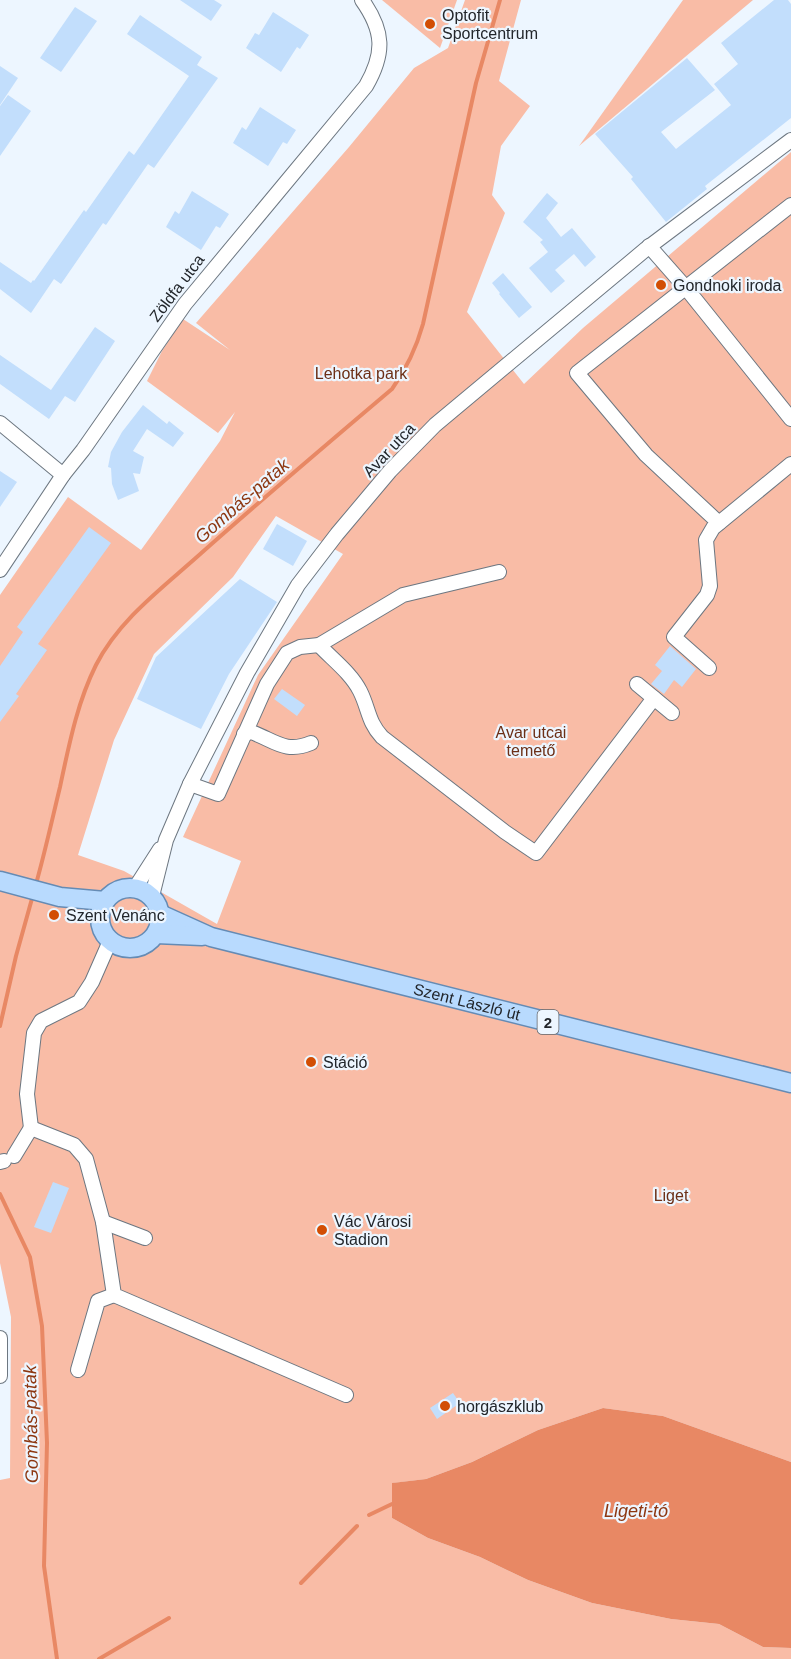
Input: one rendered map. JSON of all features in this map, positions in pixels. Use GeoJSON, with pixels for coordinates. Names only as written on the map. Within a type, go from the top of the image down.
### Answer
{"type":"FeatureCollection","features":[{"type":"Feature","properties":{"kind":"main road"},"geometry":{"type":"LineString","coordinates":[[4,882],[60,897],[105,901]]}},
{"type":"Feature","properties":{"kind":"main road"},"geometry":{"type":"LineString","coordinates":[[124,888],[135,888],[152,896],[160,914],[160,924],[156,934],[149,942],[140,947],[130,948],[120,946],[110,940],[104,933],[100,922],[105,901],[113,893],[124,888]]}},
{"type":"Feature","properties":{"kind":"main road"},"geometry":{"type":"LineString","coordinates":[[60,897],[100,922]]}},
{"type":"Feature","properties":{"kind":"main road","name":"2"},"geometry":{"type":"LineString","coordinates":[[160,914],[211,937]]}},
{"type":"Feature","properties":{"kind":"main road","name":"2"},"geometry":{"type":"LineString","coordinates":[[156,934],[211,937]]}},
{"type":"Feature","properties":{"kind":"main road","name":"Szent László út"},"geometry":{"type":"LineString","coordinates":[[211,937],[791,1083]]}},
{"type":"Feature","properties":{"kind":"street","name":"Zöldfa utca"},"geometry":{"type":"LineString","coordinates":[[0,570],[63,475],[196,289],[366,86],[377,63],[380,48],[379,32],[372,14],[362,0]]}},
{"type":"Feature","properties":{"kind":"street","name":"Avar utca"},"geometry":{"type":"LineString","coordinates":[[152,896],[166,840],[190,784],[247,673],[298,585],[390,471],[435,425],[649,246],[791,140]]}},
{"type":"Feature","properties":{"kind":"street"},"geometry":{"type":"LineString","coordinates":[[719,523],[646,455],[577,373],[791,205]]}},
{"type":"Feature","properties":{"kind":"street"},"geometry":{"type":"LineString","coordinates":[[649,246],[686,288],[791,419]]}},
{"type":"Feature","properties":{"kind":"street"},"geometry":{"type":"LineString","coordinates":[[0,423],[63,475]]}},
{"type":"Feature","properties":{"kind":"street"},"geometry":{"type":"LineString","coordinates":[[709,668],[674,637],[707,595],[710,586],[706,540],[713,528],[791,464]]}},
{"type":"Feature","properties":{"kind":"street"},"geometry":{"type":"LineString","coordinates":[[190,784],[218,794],[267,684],[287,653],[300,647],[319,645],[403,595],[499,572]]}},
{"type":"Feature","properties":{"kind":"street"},"geometry":{"type":"LineString","coordinates":[[319,645],[351,679],[359,691],[373,727],[382,738],[536,853],[654,698]]}},
{"type":"Feature","properties":{"kind":"street"},"geometry":{"type":"LineString","coordinates":[[247,673],[267,684]]}},
{"type":"Feature","properties":{"kind":"street"},"geometry":{"type":"LineString","coordinates":[[637,684],[672,713]]}},
{"type":"Feature","properties":{"kind":"street"},"geometry":{"type":"LineString","coordinates":[[244,734],[251,732],[285,747],[299,748],[311,742]]}},
{"type":"Feature","properties":{"kind":"street"},"geometry":{"type":"LineString","coordinates":[[135,888],[166,840]]}},
{"type":"Feature","properties":{"kind":"street"},"geometry":{"type":"LineString","coordinates":[[6,1160],[31,1128],[27,1094],[34,1032],[41,1021],[79,1002],[92,982],[110,940]]}},
{"type":"Feature","properties":{"kind":"street"},"geometry":{"type":"LineString","coordinates":[[31,1128],[74,1145],[86,1159],[103,1222],[114,1295]]}},
{"type":"Feature","properties":{"kind":"street"},"geometry":{"type":"LineString","coordinates":[[103,1222],[145,1238]]}},
{"type":"Feature","properties":{"kind":"street"},"geometry":{"type":"LineString","coordinates":[[78,1370],[98,1301],[114,1295],[346,1395]]}},
{"type":"Feature","properties":{"kind":"street"},"geometry":{"type":"LineString","coordinates":[[0,1338],[0,1376]]}},
{"type":"Feature","properties":{"kind":"green space","name":"Optofit Sportcentrum"},"geometry":{"type":"Polygon","coordinates":[[[382,0],[457,0],[440,48],[382,0]]]}},
{"type":"Feature","properties":{"kind":"green space"},"geometry":{"type":"Polygon","coordinates":[[[465,0],[521,0],[499,81],[530,106],[501,146],[492,195],[505,213],[467,312],[524,384],[583,328],[791,152],[791,1462],[663,1416],[603,1408],[538,1430],[472,1462],[426,1479],[393,1483],[392,1518],[428,1538],[480,1557],[528,1580],[592,1603],[671,1619],[719,1624],[763,1647],[791,1648],[791,1659],[0,1659],[0,1480],[10,1478],[11,1317],[0,1263],[0,595],[68,497],[141,550],[220,441],[235,412],[218,433],[147,381],[162,351],[183,319],[230,350],[196,323],[349,147],[414,68],[448,48],[465,0]],[[276,516],[233,577],[154,654],[114,740],[78,855],[124,871],[217,924],[241,861],[183,837],[258,675],[343,554],[276,516]]]}},
{"type":"Feature","properties":{"kind":"green space"},"geometry":{"type":"Polygon","coordinates":[[[683,0],[753,0],[579,146],[683,0]]]}},
{"type":"Feature","properties":{"kind":"water","name":"Ligeti-tó"},"geometry":{"type":"Polygon","coordinates":[[[603,1408],[663,1416],[791,1462],[791,1648],[763,1647],[719,1624],[671,1619],[592,1603],[528,1580],[480,1557],[428,1538],[392,1518],[392,1483],[426,1479],[472,1462],[538,1430],[603,1408]]]}},
{"type":"Feature","properties":{"kind":"building"},"geometry":{"type":"Polygon","coordinates":[[[180,0],[214,0],[222,5],[211,21],[180,0]]]}},
{"type":"Feature","properties":{"kind":"building"},"geometry":{"type":"Polygon","coordinates":[[[774,0],[788,0],[791,4],[791,118],[705,186],[707,189],[666,222],[631,179],[633,177],[595,134],[687,58],[715,90],[661,132],[676,149],[731,105],[714,84],[738,64],[721,43],[774,0]]]}},
{"type":"Feature","properties":{"kind":"building"},"geometry":{"type":"Polygon","coordinates":[[[75,7],[97,21],[61,72],[40,58],[75,7]]]}},
{"type":"Feature","properties":{"kind":"building"},"geometry":{"type":"Polygon","coordinates":[[[273,12],[309,35],[300,49],[297,47],[281,72],[246,48],[255,33],[259,35],[273,12]]]}},
{"type":"Feature","properties":{"kind":"building"},"geometry":{"type":"Polygon","coordinates":[[[140,15],[202,57],[197,65],[218,78],[154,168],[148,164],[106,225],[103,223],[61,284],[54,279],[31,313],[0,289],[0,262],[31,283],[34,281],[129,151],[134,155],[189,76],[127,34],[140,15]]]}},
{"type":"Feature","properties":{"kind":"building"},"geometry":{"type":"Polygon","coordinates":[[[0,66],[18,78],[0,105],[0,66]]]}},
{"type":"Feature","properties":{"kind":"building"},"geometry":{"type":"Polygon","coordinates":[[[8,95],[31,111],[0,156],[0,106],[8,95]]]}},
{"type":"Feature","properties":{"kind":"building"},"geometry":{"type":"Polygon","coordinates":[[[260,107],[296,130],[287,144],[283,142],[268,166],[233,143],[242,127],[246,130],[260,107]]]}},
{"type":"Feature","properties":{"kind":"building"},"geometry":{"type":"Polygon","coordinates":[[[192,191],[229,214],[220,228],[216,226],[201,250],[166,227],[175,211],[179,214],[192,191]]]}},
{"type":"Feature","properties":{"kind":"building"},"geometry":{"type":"Polygon","coordinates":[[[547,193],[558,203],[546,218],[561,237],[572,228],[596,257],[585,267],[574,254],[555,270],[565,281],[551,293],[529,268],[548,252],[540,242],[543,240],[523,222],[547,193]]]}},
{"type":"Feature","properties":{"kind":"building"},"geometry":{"type":"Polygon","coordinates":[[[503,273],[532,307],[519,318],[492,283],[503,273]]]}},
{"type":"Feature","properties":{"kind":"building"},"geometry":{"type":"Polygon","coordinates":[[[95,327],[115,341],[75,402],[65,396],[49,419],[0,384],[0,355],[51,390],[95,327]]]}},
{"type":"Feature","properties":{"kind":"building"},"geometry":{"type":"Polygon","coordinates":[[[143,405],[167,424],[169,421],[184,433],[173,447],[147,429],[133,451],[144,457],[140,474],[133,473],[139,491],[118,500],[112,484],[111,468],[108,467],[111,452],[122,432],[143,405]]]}},
{"type":"Feature","properties":{"kind":"building"},"geometry":{"type":"Polygon","coordinates":[[[0,471],[17,482],[0,507],[0,471]]]}},
{"type":"Feature","properties":{"kind":"building"},"geometry":{"type":"Polygon","coordinates":[[[277,524],[307,541],[293,566],[263,549],[277,524]]]}},
{"type":"Feature","properties":{"kind":"building"},"geometry":{"type":"Polygon","coordinates":[[[89,527],[111,543],[38,644],[47,650],[16,694],[19,696],[0,722],[0,666],[23,632],[17,627],[89,527]]]}},
{"type":"Feature","properties":{"kind":"building"},"geometry":{"type":"Polygon","coordinates":[[[240,579],[277,602],[229,674],[201,729],[137,699],[156,657],[240,579]]]}},
{"type":"Feature","properties":{"kind":"building"},"geometry":{"type":"Polygon","coordinates":[[[670,646],[696,669],[682,687],[674,680],[664,694],[651,684],[662,671],[655,665],[670,646]]]}},
{"type":"Feature","properties":{"kind":"building"},"geometry":{"type":"Polygon","coordinates":[[[282,689],[305,705],[297,716],[274,699],[282,689]]]}},
{"type":"Feature","properties":{"kind":"building"},"geometry":{"type":"Polygon","coordinates":[[[53,1182],[69,1188],[51,1233],[34,1227],[53,1182]]]}},
{"type":"Feature","properties":{"kind":"building","name":"horgászklub"},"geometry":{"type":"Polygon","coordinates":[[[453,1393],[460,1403],[437,1419],[430,1408],[453,1393]]]}},
{"type":"Feature","properties":{"kind":"waterway","name":"Gombás-patak"},"geometry":{"type":"LineString","coordinates":[[36,884],[79,709],[89,679],[105,649],[129,619],[156,593],[392,389],[407,366],[423,324],[476,83],[500,0]]}},
{"type":"Feature","properties":{"kind":"waterway","name":"Gombás-patak"},"geometry":{"type":"LineString","coordinates":[[0,1026],[33,895]]}},
{"type":"Feature","properties":{"kind":"waterway","name":"Gombás-patak"},"geometry":{"type":"LineString","coordinates":[[0,1194],[30,1257],[42,1326],[47,1443],[44,1566],[57,1659]]}},
{"type":"Feature","properties":{"kind":"waterway"},"geometry":{"type":"LineString","coordinates":[[369,1515],[392,1504]]}},
{"type":"Feature","properties":{"kind":"waterway"},"geometry":{"type":"LineString","coordinates":[[301,1583],[357,1526]]}},
{"type":"Feature","properties":{"kind":"waterway"},"geometry":{"type":"LineString","coordinates":[[99,1659],[169,1618]]}},
{"type":"Feature","properties":{"kind":"place","name":"Optofit Sportcentrum"},"geometry":{"type":"Point","coordinates":[430,24]}},
{"type":"Feature","properties":{"kind":"place","name":"Gondnoki iroda"},"geometry":{"type":"Point","coordinates":[661,285]}},
{"type":"Feature","properties":{"kind":"place","name":"Szent Venánc"},"geometry":{"type":"Point","coordinates":[54,915]}},
{"type":"Feature","properties":{"kind":"place","name":"Stáció"},"geometry":{"type":"Point","coordinates":[311,1062]}},
{"type":"Feature","properties":{"kind":"place","name":"Vác Városi Stadion"},"geometry":{"type":"Point","coordinates":[322,1230]}},
{"type":"Feature","properties":{"kind":"place","name":"horgászklub"},"geometry":{"type":"Point","coordinates":[445,1406]}},
{"type":"Feature","properties":{"kind":"park label","name":"Lehotka park"},"geometry":{"type":"Point","coordinates":[361,373]}},
{"type":"Feature","properties":{"kind":"park label","name":"Avar utcai temető"},"geometry":{"type":"Point","coordinates":[531,741]}},
{"type":"Feature","properties":{"kind":"park label","name":"Liget"},"geometry":{"type":"Point","coordinates":[671,1195]}}]}
